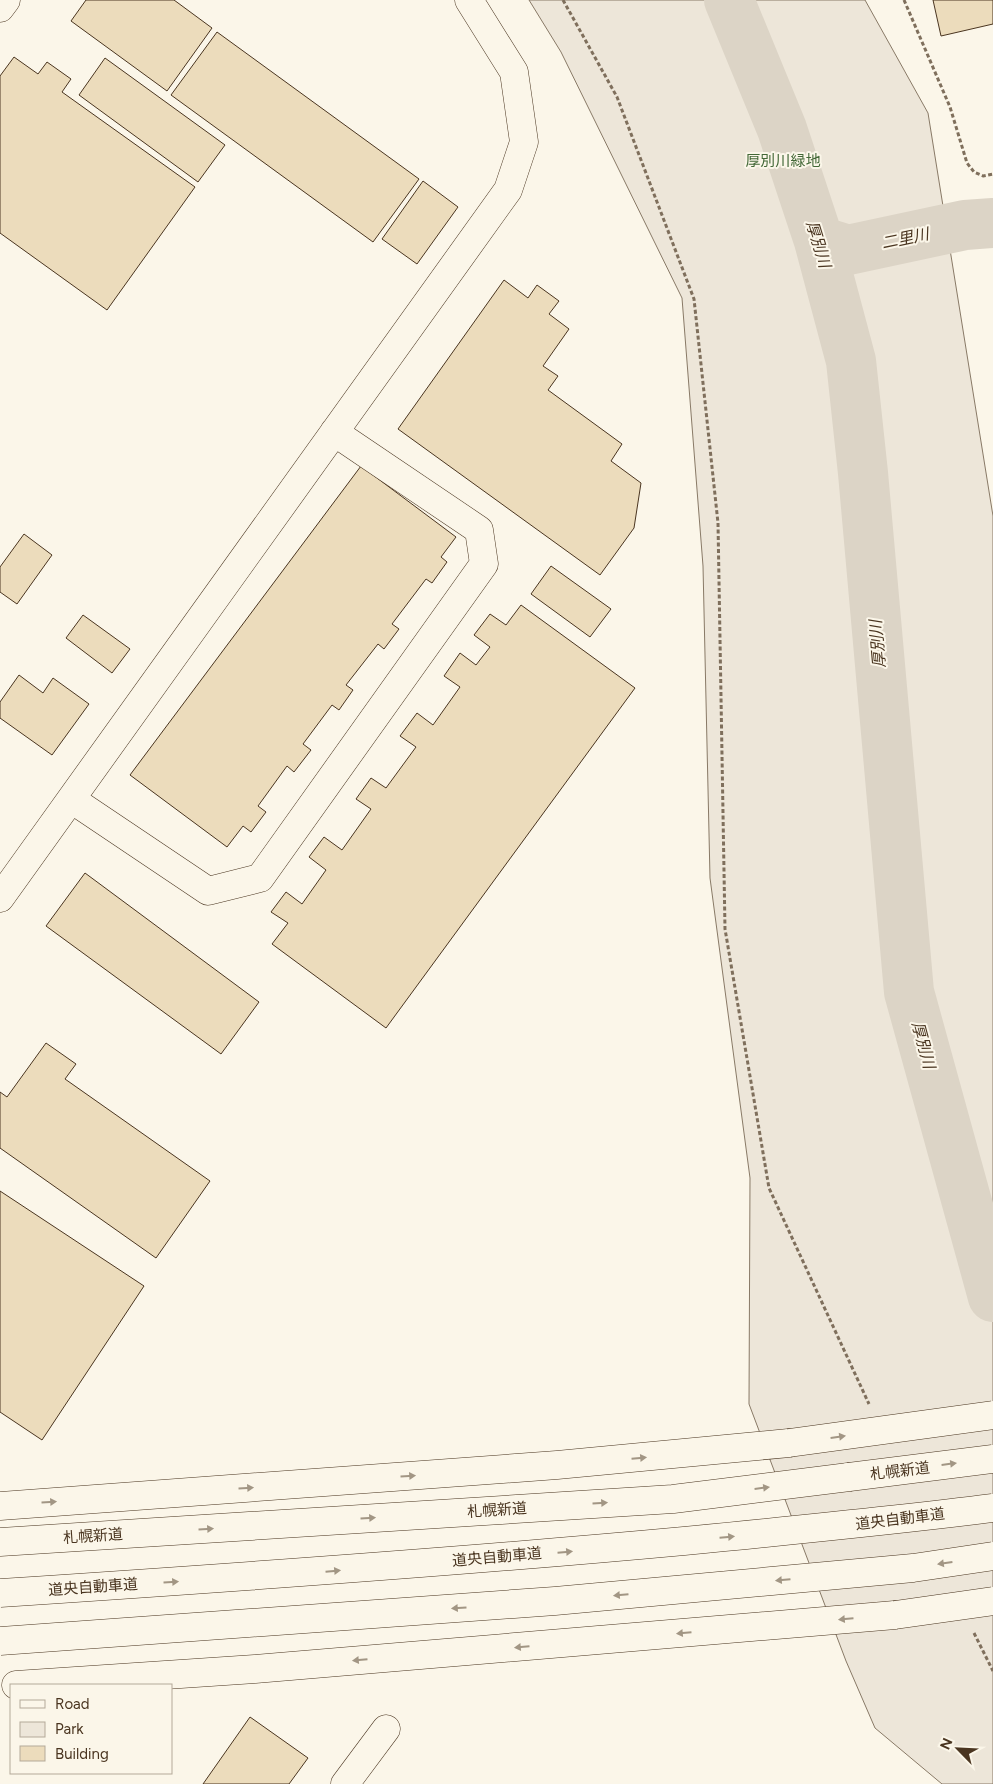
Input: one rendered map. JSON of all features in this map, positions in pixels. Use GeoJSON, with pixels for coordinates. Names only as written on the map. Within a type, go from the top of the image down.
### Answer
{"type":"FeatureCollection","features":[{"type":"Feature","properties":{"kind":"main road"},"geometry":{"type":"LineString","coordinates":[[0,8],[6,0]]}},
{"type":"Feature","properties":{"kind":"main road"},"geometry":{"type":"LineString","coordinates":[[0,898],[508,190],[524,142],[514,72],[468,0]]}},
{"type":"Feature","properties":{"kind":"main road"},"geometry":{"type":"LineString","coordinates":[[71,798],[208,891],[260,878],[266,870],[484,564],[479,530],[334,432]]}},
{"type":"Feature","properties":{"kind":"main road"},"geometry":{"type":"LineString","coordinates":[[0,1506],[557,1466],[789,1443],[993,1415]]}},
{"type":"Feature","properties":{"kind":"main road","name":"札幌新道"},"geometry":{"type":"LineString","coordinates":[[0,1542],[673,1498],[993,1459]]}},
{"type":"Feature","properties":{"kind":"main road","name":"道央自動車道"},"geometry":{"type":"LineString","coordinates":[[0,1593],[299,1573],[577,1551],[896,1521],[993,1508]]}},
{"type":"Feature","properties":{"kind":"main road"},"geometry":{"type":"LineString","coordinates":[[0,1641],[555,1602],[913,1568],[993,1556]]}},
{"type":"Feature","properties":{"kind":"main road"},"geometry":{"type":"LineString","coordinates":[[31,1684],[255,1669],[895,1615],[993,1602]]}},
{"type":"Feature","properties":{"kind":"main road"},"geometry":{"type":"LineString","coordinates":[[345,1784],[386,1729]]}},
{"type":"Feature","properties":{"kind":"path"},"geometry":{"type":"LineString","coordinates":[[563,0],[617,97],[694,299],[718,523],[726,929],[769,1188],[869,1405]]}},
{"type":"Feature","properties":{"kind":"path"},"geometry":{"type":"LineString","coordinates":[[904,0],[950,106],[967,163],[978,174],[983,176],[993,174]]}},
{"type":"Feature","properties":{"kind":"path"},"geometry":{"type":"LineString","coordinates":[[973,1631],[993,1670]]}},
{"type":"Feature","properties":{"kind":"green space","name":"厚別川緑地"},"geometry":{"type":"Polygon","coordinates":[[[529,0],[865,0],[928,113],[993,516],[993,1784],[942,1784],[875,1728],[846,1661],[749,1404],[750,1178],[710,878],[703,566],[682,298],[561,52],[529,0]]]}},
{"type":"Feature","properties":{"kind":"building"},"geometry":{"type":"Polygon","coordinates":[[[86,0],[174,0],[212,28],[167,91],[71,21],[86,0]]]}},
{"type":"Feature","properties":{"kind":"building"},"geometry":{"type":"Polygon","coordinates":[[[933,0],[993,0],[993,24],[941,36],[933,0]]]}},
{"type":"Feature","properties":{"kind":"building"},"geometry":{"type":"Polygon","coordinates":[[[217,32],[419,179],[373,242],[171,95],[217,32]]]}},
{"type":"Feature","properties":{"kind":"building"},"geometry":{"type":"Polygon","coordinates":[[[14,57],[38,74],[47,62],[71,79],[62,92],[195,187],[107,310],[0,233],[0,76],[14,57]]]}},
{"type":"Feature","properties":{"kind":"building"},"geometry":{"type":"Polygon","coordinates":[[[105,58],[225,145],[198,182],[79,95],[105,58]]]}},
{"type":"Feature","properties":{"kind":"building"},"geometry":{"type":"Polygon","coordinates":[[[423,181],[458,207],[417,264],[382,239],[423,181]]]}},
{"type":"Feature","properties":{"kind":"building"},"geometry":{"type":"Polygon","coordinates":[[[504,280],[528,298],[537,285],[559,301],[549,314],[569,329],[543,366],[558,376],[548,390],[622,444],[611,461],[641,483],[634,528],[600,575],[398,429],[504,280]]]}},
{"type":"Feature","properties":{"kind":"building"},"geometry":{"type":"Polygon","coordinates":[[[361,466],[456,537],[441,557],[447,562],[432,583],[426,579],[392,624],[399,629],[384,649],[378,644],[346,685],[353,690],[339,710],[332,705],[303,744],[311,750],[294,772],[287,766],[258,806],[266,812],[251,832],[243,826],[227,847],[130,775],[361,466]]]}},
{"type":"Feature","properties":{"kind":"building"},"geometry":{"type":"Polygon","coordinates":[[[24,534],[52,555],[17,604],[0,592],[0,567],[24,534]]]}},
{"type":"Feature","properties":{"kind":"building"},"geometry":{"type":"Polygon","coordinates":[[[551,566],[611,609],[590,637],[531,594],[551,566]]]}},
{"type":"Feature","properties":{"kind":"building"},"geometry":{"type":"Polygon","coordinates":[[[521,605],[635,688],[386,1028],[272,944],[288,923],[271,912],[286,892],[302,904],[326,870],[309,857],[324,837],[342,850],[371,809],[356,799],[371,778],[386,788],[416,747],[400,736],[417,713],[433,725],[460,687],[444,676],[460,653],[476,665],[490,647],[474,635],[490,614],[506,625],[521,605]]]}},
{"type":"Feature","properties":{"kind":"building"},"geometry":{"type":"Polygon","coordinates":[[[83,615],[130,649],[112,673],[66,638],[83,615]]]}},
{"type":"Feature","properties":{"kind":"building"},"geometry":{"type":"Polygon","coordinates":[[[19,675],[43,693],[53,678],[89,704],[52,755],[0,718],[0,702],[19,675]]]}},
{"type":"Feature","properties":{"kind":"building"},"geometry":{"type":"Polygon","coordinates":[[[85,873],[259,1002],[221,1054],[46,926],[85,873]]]}},
{"type":"Feature","properties":{"kind":"building"},"geometry":{"type":"Polygon","coordinates":[[[46,1043],[76,1064],[65,1079],[210,1181],[156,1258],[0,1148],[0,1092],[7,1097],[46,1043]]]}},
{"type":"Feature","properties":{"kind":"building"},"geometry":{"type":"Polygon","coordinates":[[[0,1191],[144,1286],[42,1440],[0,1412],[0,1191]]]}},
{"type":"Feature","properties":{"kind":"building"},"geometry":{"type":"Polygon","coordinates":[[[250,1717],[308,1758],[289,1784],[203,1784],[250,1717]]]}},
{"type":"Feature","properties":{"kind":"waterway","name":"厚別川"},"geometry":{"type":"LineString","coordinates":[[729,0],[782,129],[819,241],[851,361],[863,473],[909,992],[993,1297]]}},
{"type":"Feature","properties":{"kind":"waterway","name":"二里川"},"geometry":{"type":"LineString","coordinates":[[819,241],[848,250],[965,225],[993,223]]}}]}
